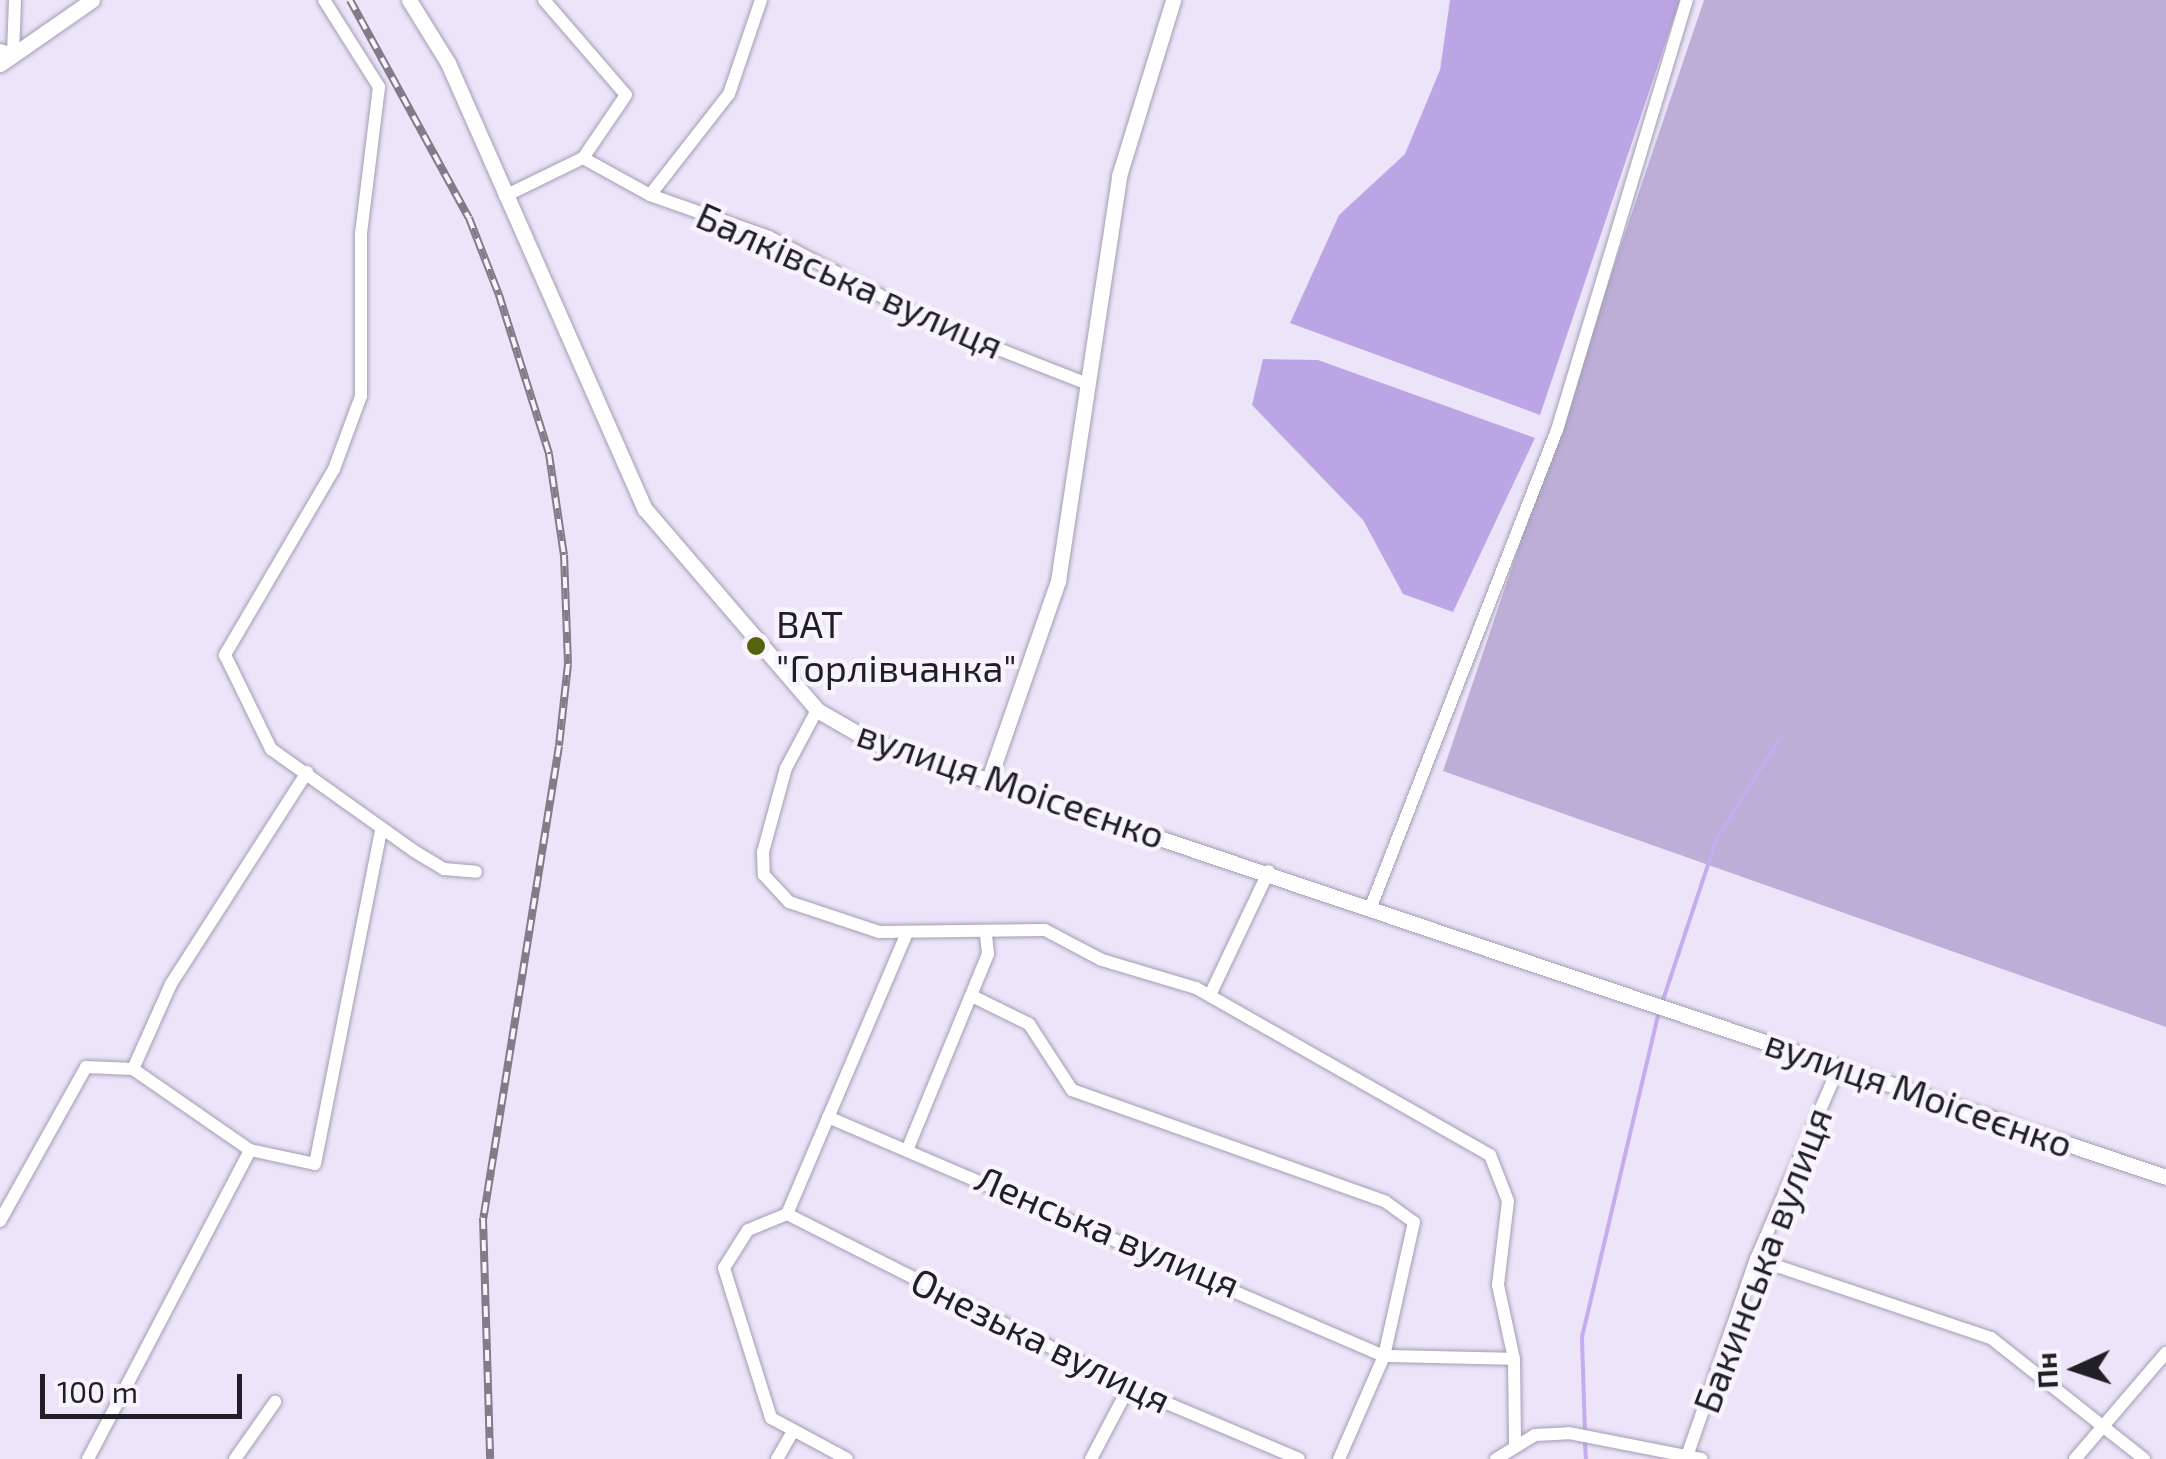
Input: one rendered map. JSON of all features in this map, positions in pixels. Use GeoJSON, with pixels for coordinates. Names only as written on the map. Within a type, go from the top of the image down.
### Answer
{"type":"FeatureCollection","features":[{"type":"Feature","properties":{"kind":"street"},"geometry":{"type":"LineString","coordinates":[[4,56],[14,0]]}},
{"type":"Feature","properties":{"kind":"street"},"geometry":{"type":"LineString","coordinates":[[4,56],[92,0]]}},
{"type":"Feature","properties":{"kind":"street"},"geometry":{"type":"LineString","coordinates":[[324,0],[379,88],[361,234],[361,396],[334,469],[225,655],[271,749],[381,830],[444,869],[476,872]]}},
{"type":"Feature","properties":{"kind":"street","name":"вулиця Моісеєнко"},"geometry":{"type":"LineString","coordinates":[[409,0],[448,63],[645,509],[818,710],[871,742],[1372,904],[2166,1177]]}},
{"type":"Feature","properties":{"kind":"street"},"geometry":{"type":"LineString","coordinates":[[504,196],[582,158],[626,95],[544,0]]}},
{"type":"Feature","properties":{"kind":"street"},"geometry":{"type":"LineString","coordinates":[[650,194],[729,94],[761,0]]}},
{"type":"Feature","properties":{"kind":"street"},"geometry":{"type":"LineString","coordinates":[[988,782],[1058,582],[1118,176],[1173,0]]}},
{"type":"Feature","properties":{"kind":"street"},"geometry":{"type":"LineString","coordinates":[[1372,904],[1558,430],[1686,0]]}},
{"type":"Feature","properties":{"kind":"street","name":"Балківська вулиця"},"geometry":{"type":"LineString","coordinates":[[582,158],[650,194],[769,237],[932,323],[1085,382]]}},
{"type":"Feature","properties":{"kind":"street"},"geometry":{"type":"LineString","coordinates":[[818,710],[786,768],[764,875],[812,914],[907,933],[986,936],[1045,930],[1102,960],[1210,995],[1490,1156],[1508,1202],[1498,1285],[1514,1359],[1516,1444]]}},
{"type":"Feature","properties":{"kind":"street"},"geometry":{"type":"LineString","coordinates":[[133,1069],[171,984],[307,772]]}},
{"type":"Feature","properties":{"kind":"street"},"geometry":{"type":"LineString","coordinates":[[2,1213],[86,1067],[133,1069],[250,1150],[315,1164],[381,830]]}},
{"type":"Feature","properties":{"kind":"street"},"geometry":{"type":"LineString","coordinates":[[1210,995],[1269,872]]}},
{"type":"Feature","properties":{"kind":"street"},"geometry":{"type":"LineString","coordinates":[[847,1459],[790,1435],[770,1418],[724,1268],[748,1230],[787,1214],[907,933]]}},
{"type":"Feature","properties":{"kind":"street"},"geometry":{"type":"LineString","coordinates":[[908,1148],[972,996],[986,936]]}},
{"type":"Feature","properties":{"kind":"street"},"geometry":{"type":"LineString","coordinates":[[972,996],[1029,1024],[1072,1090],[1386,1202],[1414,1222],[1413,1260],[1384,1356],[1339,1459]]}},
{"type":"Feature","properties":{"kind":"street","name":"Бакинська вулиця"},"geometry":{"type":"LineString","coordinates":[[1694,1457],[1756,1260],[1840,1066]]}},
{"type":"Feature","properties":{"kind":"street","name":"Ленська вулиця"},"geometry":{"type":"LineString","coordinates":[[828,1117],[908,1148],[1384,1356],[1514,1359]]}},
{"type":"Feature","properties":{"kind":"street"},"geometry":{"type":"LineString","coordinates":[[88,1459],[250,1150]]}},
{"type":"Feature","properties":{"kind":"street","name":"Онезька вулиця"},"geometry":{"type":"LineString","coordinates":[[787,1214],[1129,1387],[1298,1459]]}},
{"type":"Feature","properties":{"kind":"street"},"geometry":{"type":"LineString","coordinates":[[1756,1260],[1991,1338],[2144,1459]]}},
{"type":"Feature","properties":{"kind":"street"},"geometry":{"type":"LineString","coordinates":[[2075,1459],[2166,1353]]}},
{"type":"Feature","properties":{"kind":"street"},"geometry":{"type":"LineString","coordinates":[[1091,1459],[1129,1387]]}},
{"type":"Feature","properties":{"kind":"street"},"geometry":{"type":"LineString","coordinates":[[235,1459],[275,1402]]}},
{"type":"Feature","properties":{"kind":"street"},"geometry":{"type":"LineString","coordinates":[[1496,1459],[1516,1444],[1568,1433],[1694,1457]]}},
{"type":"Feature","properties":{"kind":"street"},"geometry":{"type":"LineString","coordinates":[[777,1459],[790,1435]]}},
{"type":"Feature","properties":{"kind":"shaded area"},"geometry":{"type":"Polygon","coordinates":[[[1450,0],[1680,0],[1540,415],[1290,323],[1339,215],[1405,154],[1440,70],[1450,0]]]}},
{"type":"Feature","properties":{"kind":"shaded area"},"geometry":{"type":"Polygon","coordinates":[[[1704,0],[2166,0],[2166,1027],[1443,771],[1704,0]]]}},
{"type":"Feature","properties":{"kind":"shaded area"},"geometry":{"type":"Polygon","coordinates":[[[1263,359],[1318,360],[1535,438],[1453,612],[1403,594],[1363,520],[1252,405],[1263,359]]]}},
{"type":"Feature","properties":{"kind":"waterway"},"geometry":{"type":"LineString","coordinates":[[1662,1003],[1717,838],[1779,740]]}},
{"type":"Feature","properties":{"kind":"waterway"},"geometry":{"type":"LineString","coordinates":[[1585,1433],[1582,1337],[1659,1012]]}},
{"type":"Feature","properties":{"kind":"waterway"},"geometry":{"type":"LineString","coordinates":[[1585,1442],[1586,1459]]}},
{"type":"Feature","properties":{"kind":"railway"},"geometry":{"type":"LineString","coordinates":[[350,0],[469,218],[499,295],[549,454],[564,555],[568,664],[559,746],[483,1218],[490,1459]]}},
{"type":"Feature","properties":{"kind":"place","name":"ВАТ \"Горлівчанка\""},"geometry":{"type":"Point","coordinates":[756,646]}}]}
